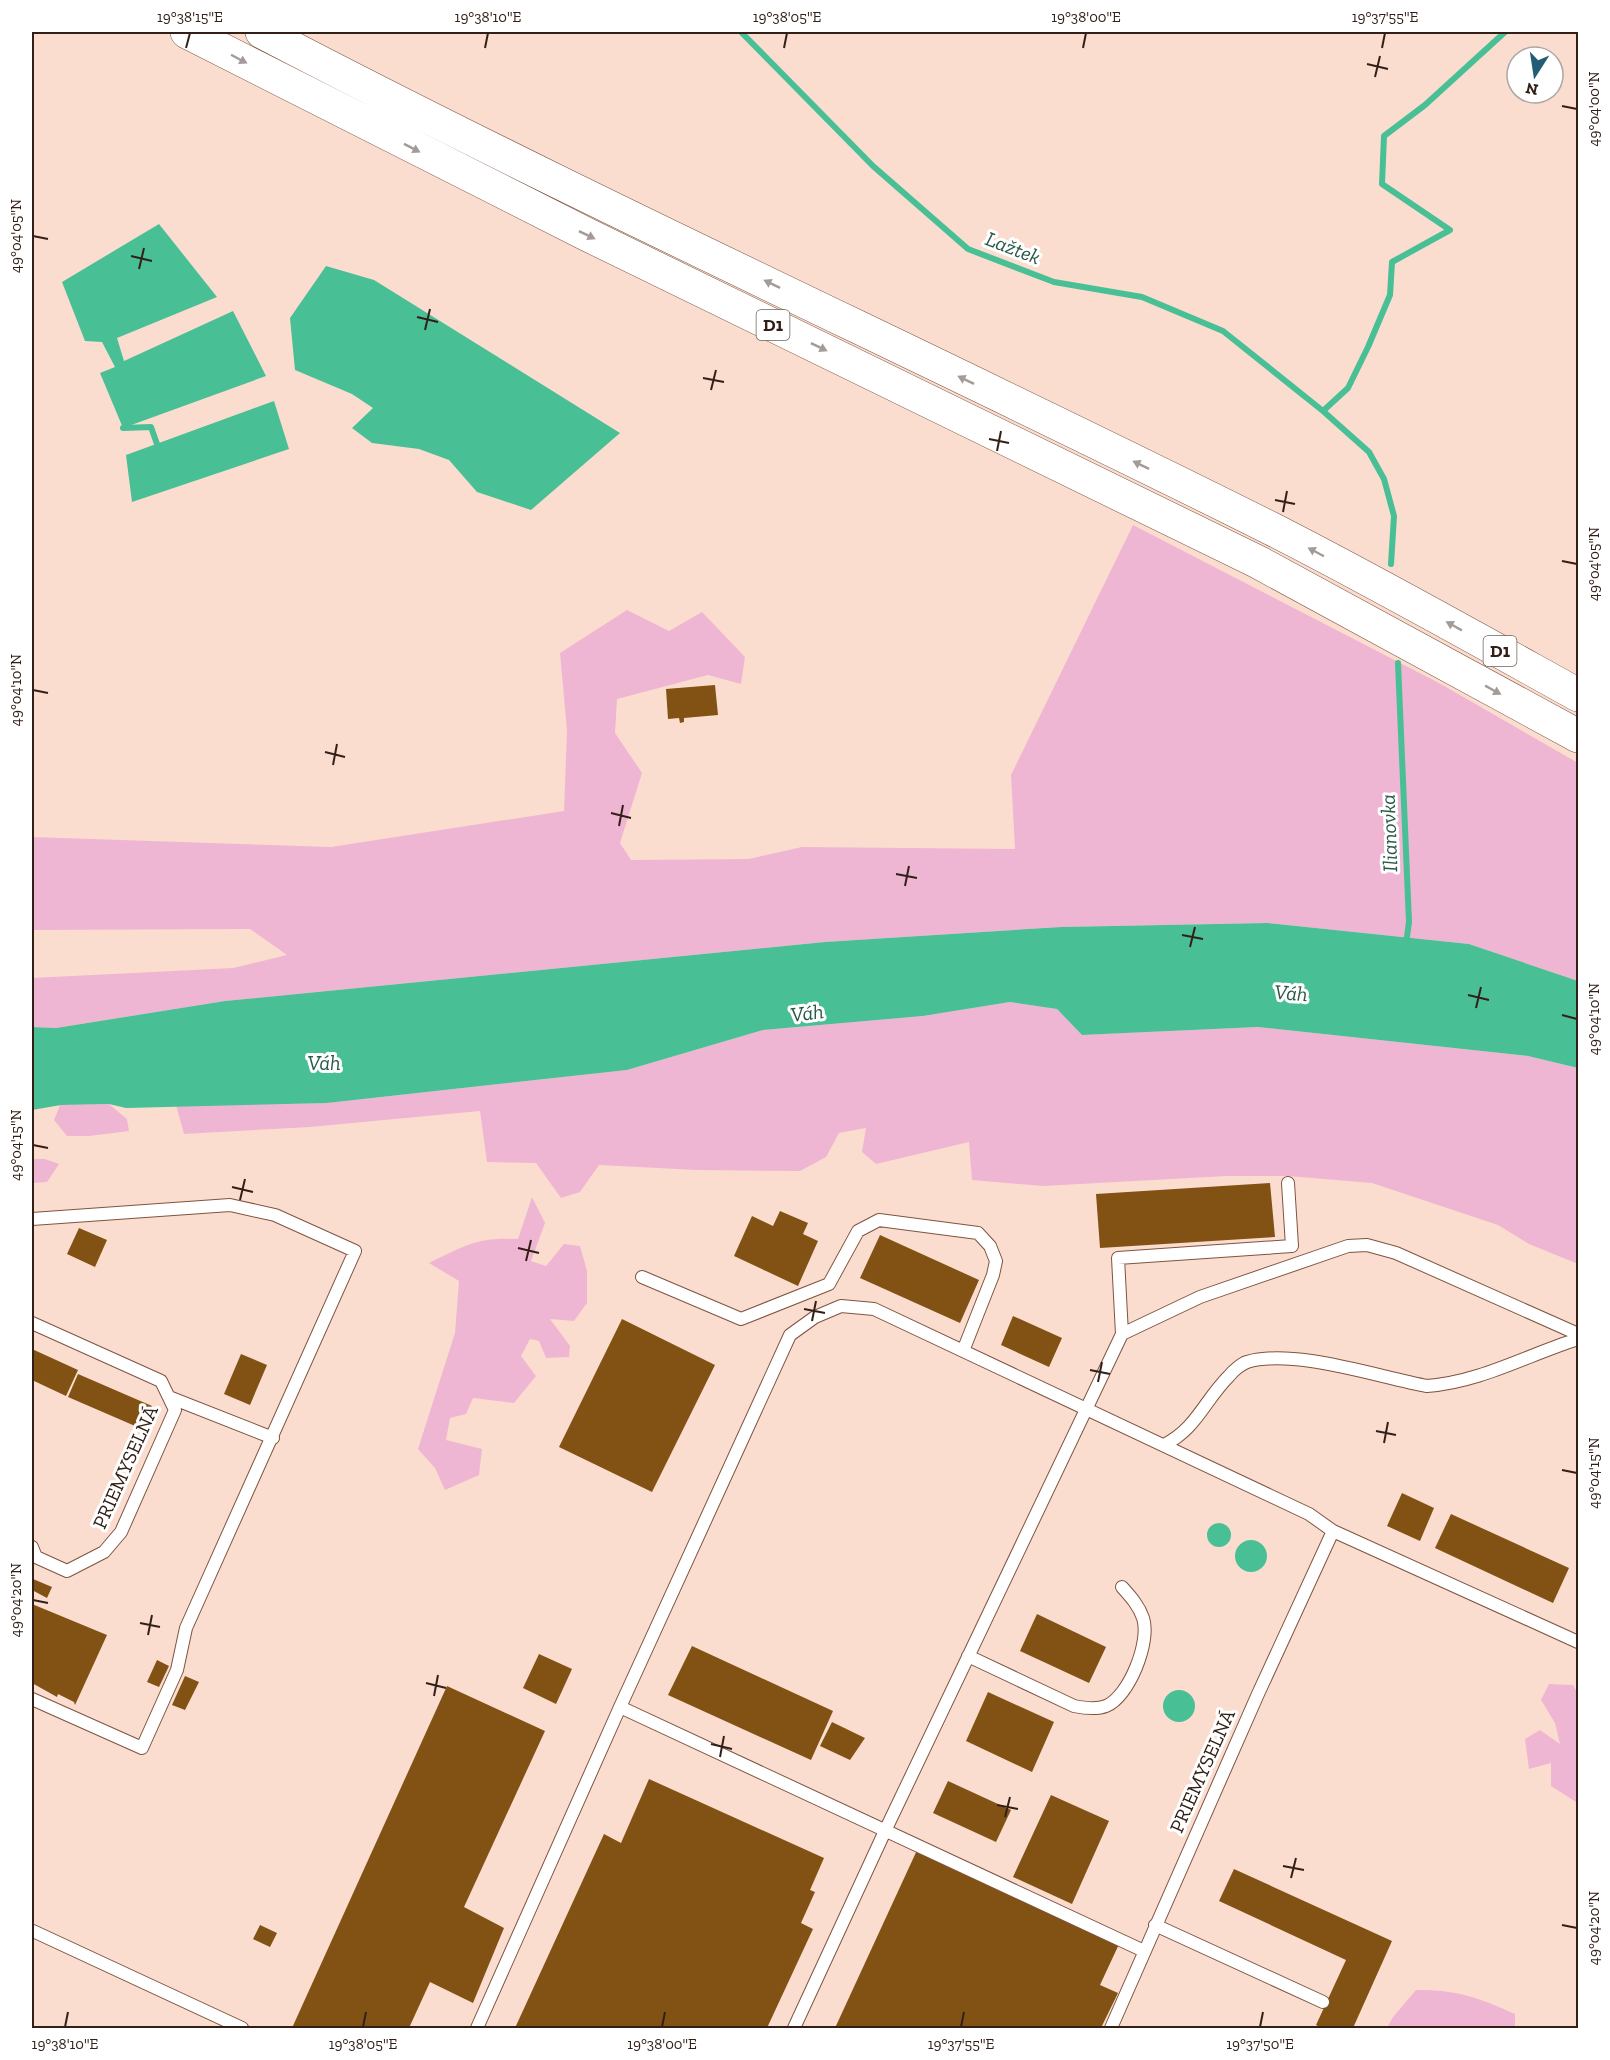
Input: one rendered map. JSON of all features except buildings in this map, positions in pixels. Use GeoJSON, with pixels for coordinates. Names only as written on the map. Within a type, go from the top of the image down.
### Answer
{"type":"FeatureCollection","features":[{"type":"Feature","properties":{"kind":"highway","name":"D1"},"geometry":{"type":"LineString","coordinates":[[187,32],[588,236],[1258,562],[1578,736]]}},
{"type":"Feature","properties":{"kind":"highway","name":"D1"},"geometry":{"type":"LineString","coordinates":[[262,32],[454,130],[1264,525],[1421,607],[1578,695]]}},
{"type":"Feature","properties":{"kind":"lane"},"geometry":{"type":"LineString","coordinates":[[794,2028],[885,1831],[1122,1334],[1118,1258],[1292,1246],[1288,1183]]}},
{"type":"Feature","properties":{"kind":"lane"},"geometry":{"type":"LineString","coordinates":[[32,1219],[230,1205],[275,1215],[355,1251],[186,1628],[177,1670],[142,1748],[32,1699]]}},
{"type":"Feature","properties":{"kind":"lane"},"geometry":{"type":"LineString","coordinates":[[642,1277],[741,1319],[829,1284],[858,1231],[879,1220],[978,1233],[990,1246],[996,1261],[993,1275],[963,1351]]}},
{"type":"Feature","properties":{"kind":"lane"},"geometry":{"type":"LineString","coordinates":[[1122,1334],[1200,1297],[1348,1246],[1367,1245],[1396,1253],[1578,1337]]}},
{"type":"Feature","properties":{"kind":"lane"},"geometry":{"type":"LineString","coordinates":[[477,2028],[620,1707],[790,1335],[814,1317],[841,1306],[874,1309],[1309,1514],[1333,1531],[1578,1642]]}},
{"type":"Feature","properties":{"kind":"lane","name":"PRIEMYSELNÁ"},"geometry":{"type":"LineString","coordinates":[[32,1323],[161,1381],[175,1410],[121,1532],[104,1552],[67,1571],[36,1557],[32,1547]]}},
{"type":"Feature","properties":{"kind":"lane"},"geometry":{"type":"LineString","coordinates":[[1164,1445],[1182,1436],[1228,1376],[1245,1363],[1273,1358],[1303,1360],[1427,1386],[1471,1380],[1518,1359],[1578,1337]]}},
{"type":"Feature","properties":{"kind":"lane"},"geometry":{"type":"LineString","coordinates":[[169,1397],[273,1438]]}},
{"type":"Feature","properties":{"kind":"lane","name":"PRIEMYSELNÁ"},"geometry":{"type":"LineString","coordinates":[[1111,2028],[1155,1925],[1333,1531]]}},
{"type":"Feature","properties":{"kind":"lane"},"geometry":{"type":"LineString","coordinates":[[968,1656],[1074,1706],[1090,1709],[1105,1707],[1117,1699],[1129,1683],[1145,1636],[1144,1619],[1136,1603],[1122,1587]]}},
{"type":"Feature","properties":{"kind":"lane"},"geometry":{"type":"LineString","coordinates":[[620,1707],[1144,1951]]}},
{"type":"Feature","properties":{"kind":"lane"},"geometry":{"type":"LineString","coordinates":[[1155,1925],[1323,2002]]}},
{"type":"Feature","properties":{"kind":"lane"},"geometry":{"type":"LineString","coordinates":[[33,1930],[242,2028]]}},
{"type":"Feature","properties":{"kind":"shaded area"},"geometry":{"type":"Polygon","coordinates":[[[1133,525],[1439,683],[1578,763],[1578,981],[1469,944],[1267,923],[1061,927],[825,942],[225,1001],[56,1028],[32,1027],[32,978],[233,968],[287,955],[250,929],[32,930],[32,837],[331,847],[564,811],[567,731],[560,653],[627,610],[669,631],[702,612],[745,657],[741,684],[708,675],[617,699],[615,733],[642,773],[620,843],[631,860],[749,859],[802,847],[1015,849],[1011,775],[1133,525]]]}},
{"type":"Feature","properties":{"kind":"shaded area"},"geometry":{"type":"Polygon","coordinates":[[[1010,1002],[1057,1009],[1082,1035],[1258,1027],[1528,1056],[1578,1068],[1578,1264],[1529,1244],[1498,1225],[1372,1183],[1288,1176],[1227,1176],[1043,1186],[972,1180],[969,1142],[876,1164],[862,1152],[866,1128],[839,1133],[826,1157],[800,1171],[696,1170],[599,1165],[580,1192],[561,1198],[536,1163],[487,1162],[480,1111],[310,1127],[184,1134],[176,1105],[327,1103],[627,1070],[763,1030],[923,1016],[1010,1002]]]}},
{"type":"Feature","properties":{"kind":"shaded area"},"geometry":{"type":"Polygon","coordinates":[[[109,1104],[127,1119],[129,1131],[67,1136],[54,1120],[60,1105],[109,1104]]]}},
{"type":"Feature","properties":{"kind":"shaded area"},"geometry":{"type":"Polygon","coordinates":[[[32,1159],[45,1159],[59,1164],[47,1182],[32,1183],[32,1159]]]}},
{"type":"Feature","properties":{"kind":"shaded area"},"geometry":{"type":"Polygon","coordinates":[[[532,1197],[545,1223],[531,1261],[546,1266],[564,1244],[580,1246],[587,1271],[587,1303],[574,1321],[550,1319],[570,1346],[569,1357],[546,1358],[539,1341],[530,1339],[521,1356],[536,1376],[514,1403],[473,1398],[466,1414],[450,1418],[446,1440],[482,1449],[479,1475],[445,1490],[435,1468],[418,1449],[455,1333],[459,1281],[429,1263],[453,1251],[482,1241],[518,1239],[532,1197]]]}},
{"type":"Feature","properties":{"kind":"shaded area"},"geometry":{"type":"Polygon","coordinates":[[[1549,1684],[1573,1685],[1578,1694],[1576,1730],[1578,1732],[1578,1800],[1576,1802],[1551,1786],[1551,1763],[1529,1769],[1525,1739],[1540,1730],[1560,1744],[1555,1723],[1541,1700],[1549,1684]]]}},
{"type":"Feature","properties":{"kind":"shaded area"},"geometry":{"type":"Polygon","coordinates":[[[1416,1990],[1456,1993],[1489,2003],[1515,2014],[1515,2028],[1387,2028],[1393,2017],[1416,1990]]]}},
{"type":"Feature","properties":{"kind":"water"},"geometry":{"type":"Polygon","coordinates":[[[159,224],[217,297],[117,338],[124,361],[233,311],[266,376],[123,428],[100,373],[115,367],[102,342],[85,341],[62,282],[159,224]]]}},
{"type":"Feature","properties":{"kind":"water"},"geometry":{"type":"Polygon","coordinates":[[[326,266],[374,280],[620,433],[531,510],[477,492],[449,460],[419,449],[372,443],[352,428],[373,408],[352,394],[295,370],[290,318],[326,266]]]}},
{"type":"Feature","properties":{"kind":"water"},"geometry":{"type":"Polygon","coordinates":[[[274,401],[289,449],[132,502],[126,455],[274,401]]]}},
{"type":"Feature","properties":{"kind":"water","name":"Váh"},"geometry":{"type":"Polygon","coordinates":[[[1268,923],[1469,944],[1578,981],[1578,1068],[1528,1056],[1258,1027],[1082,1035],[1057,1009],[1010,1002],[923,1016],[763,1030],[627,1070],[327,1103],[126,1108],[109,1104],[61,1105],[32,1110],[32,1027],[56,1028],[225,1001],[825,942],[1061,927],[1268,923]]]}},
{"type":"Feature","properties":{"kind":"water"},"geometry":{"type":"Polygon","coordinates":[[[1214,1523],[1224,1523],[1231,1530],[1231,1540],[1224,1547],[1214,1547],[1207,1540],[1207,1530],[1214,1523]]]}},
{"type":"Feature","properties":{"kind":"water"},"geometry":{"type":"Polygon","coordinates":[[[1251,1540],[1263,1544],[1267,1556],[1263,1568],[1251,1572],[1239,1568],[1235,1556],[1239,1544],[1251,1540]]]}},
{"type":"Feature","properties":{"kind":"water"},"geometry":{"type":"Polygon","coordinates":[[[1179,1690],[1190,1695],[1195,1706],[1190,1717],[1179,1722],[1168,1717],[1163,1706],[1168,1695],[1179,1690]]]}},
{"type":"Feature","properties":{"kind":"waterway","name":"Lažtek"},"geometry":{"type":"LineString","coordinates":[[741,32],[873,166],[968,249],[1054,282],[1142,297],[1223,331],[1323,411],[1369,452],[1384,479],[1394,516],[1391,564]]}},
{"type":"Feature","properties":{"kind":"waterway"},"geometry":{"type":"LineString","coordinates":[[1323,411],[1348,388],[1368,347],[1390,295],[1392,262],[1450,230],[1382,184],[1384,136],[1425,105],[1505,32]]}},
{"type":"Feature","properties":{"kind":"waterway"},"geometry":{"type":"LineString","coordinates":[[123,428],[151,427],[157,444]]}},
{"type":"Feature","properties":{"kind":"waterway","name":"Ilianovka"},"geometry":{"type":"LineString","coordinates":[[1398,663],[1409,922],[1406,944]]}}]}
